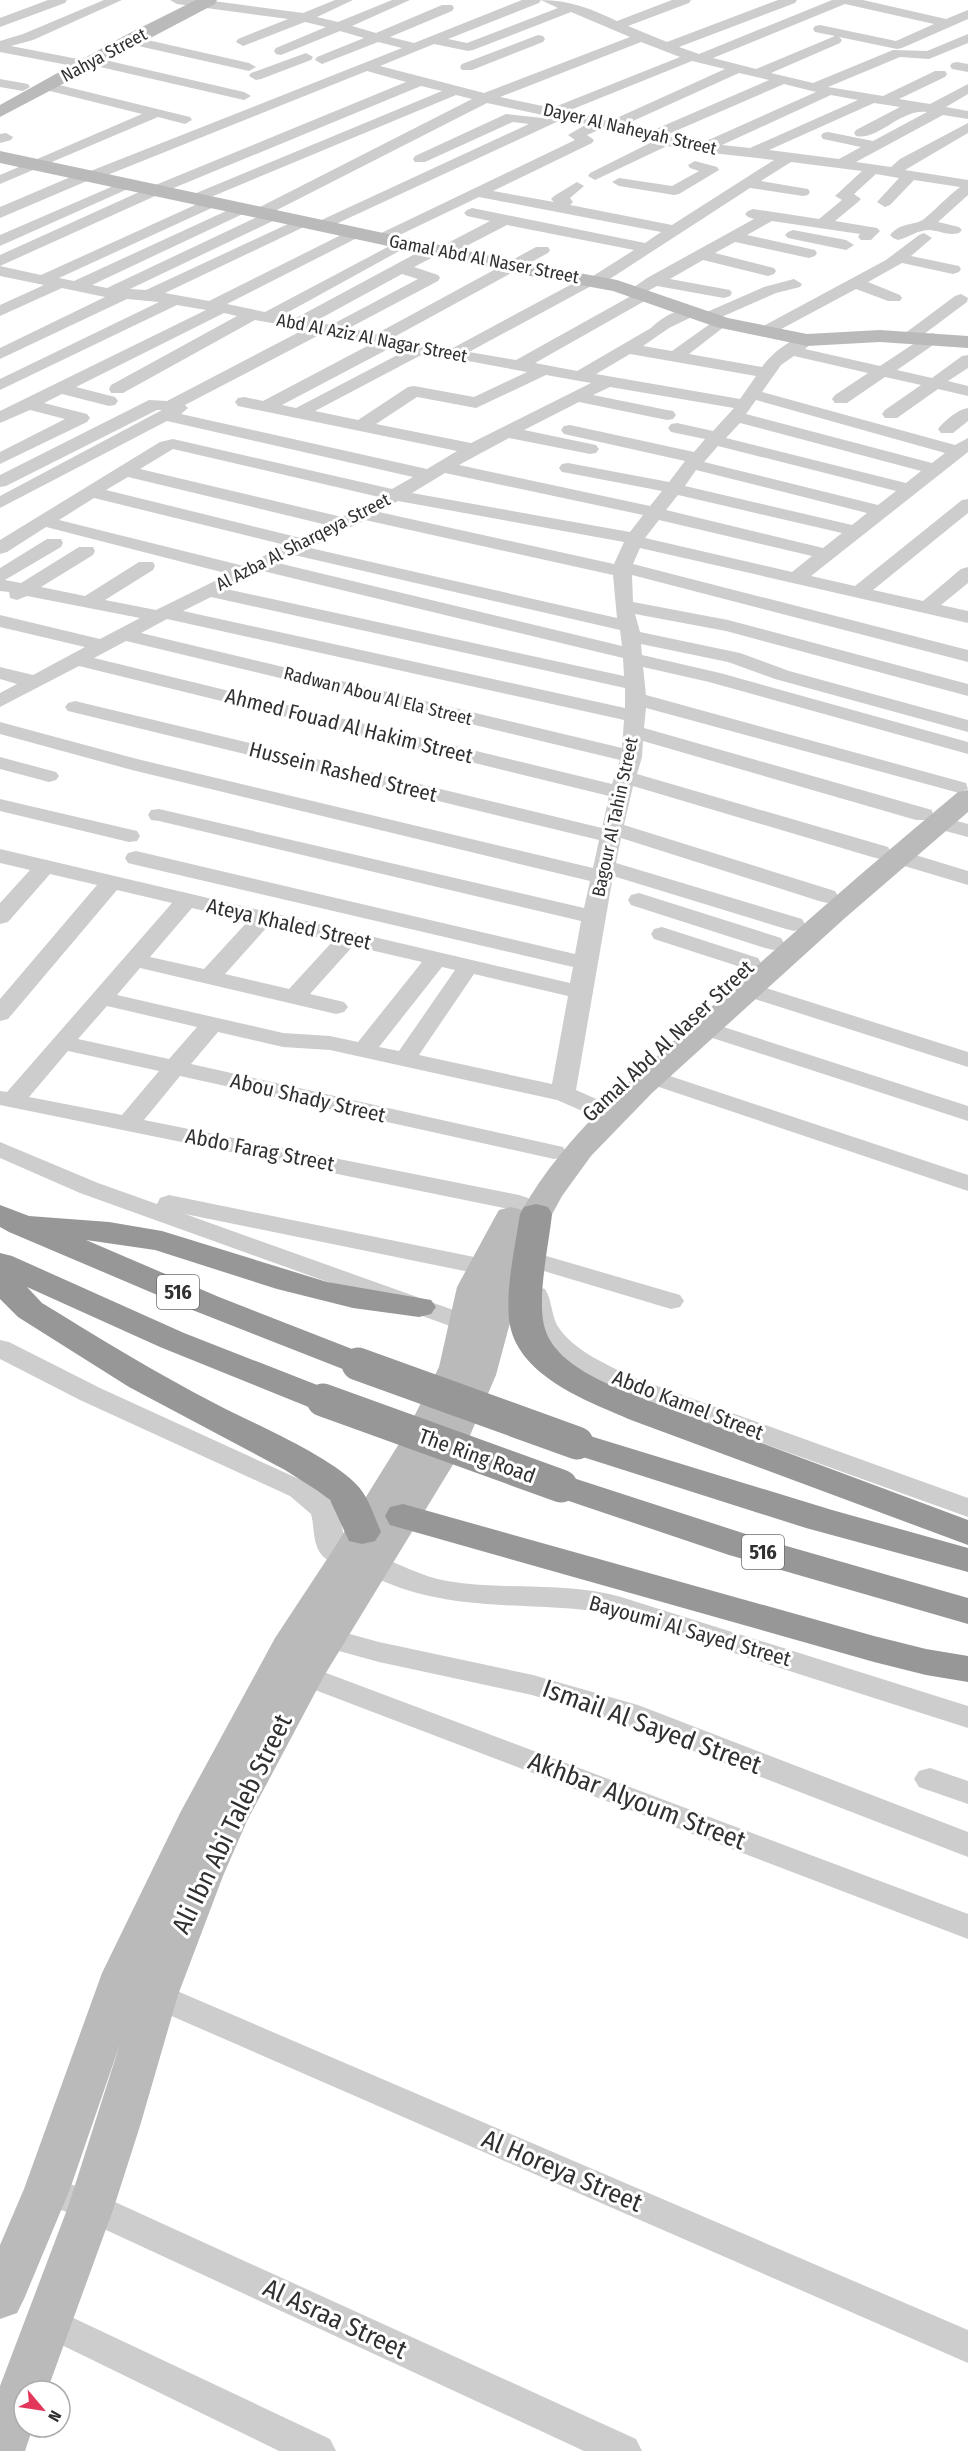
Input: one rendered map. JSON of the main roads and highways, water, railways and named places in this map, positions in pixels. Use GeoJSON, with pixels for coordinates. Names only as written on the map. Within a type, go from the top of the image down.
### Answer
{"type":"FeatureCollection","features":[{"type":"Feature","properties":{"kind":"highway"},"geometry":{"type":"LineString","coordinates":[[534,1204],[526,1302],[527,1327],[537,1349],[556,1367],[592,1390],[644,1412],[968,1533]]}},
{"type":"Feature","properties":{"kind":"highway"},"geometry":{"type":"LineString","coordinates":[[11,1220],[129,1234],[162,1241],[353,1298],[419,1307]]}},
{"type":"Feature","properties":{"kind":"highway","name":"516"},"geometry":{"type":"LineString","coordinates":[[11,1220],[207,1304],[358,1364],[577,1443],[819,1519],[968,1560]]}},
{"type":"Feature","properties":{"kind":"highway","name":"The Ring Road"},"geometry":{"type":"LineString","coordinates":[[0,1263],[172,1340],[323,1400],[561,1486],[742,1546],[968,1611]]}},
{"type":"Feature","properties":{"kind":"highway"},"geometry":{"type":"LineString","coordinates":[[0,1280],[30,1310],[131,1372],[315,1472],[344,1493],[354,1511],[361,1552]]}},
{"type":"Feature","properties":{"kind":"highway"},"geometry":{"type":"LineString","coordinates":[[403,1516],[874,1649],[926,1662],[968,1669]]}}]}
